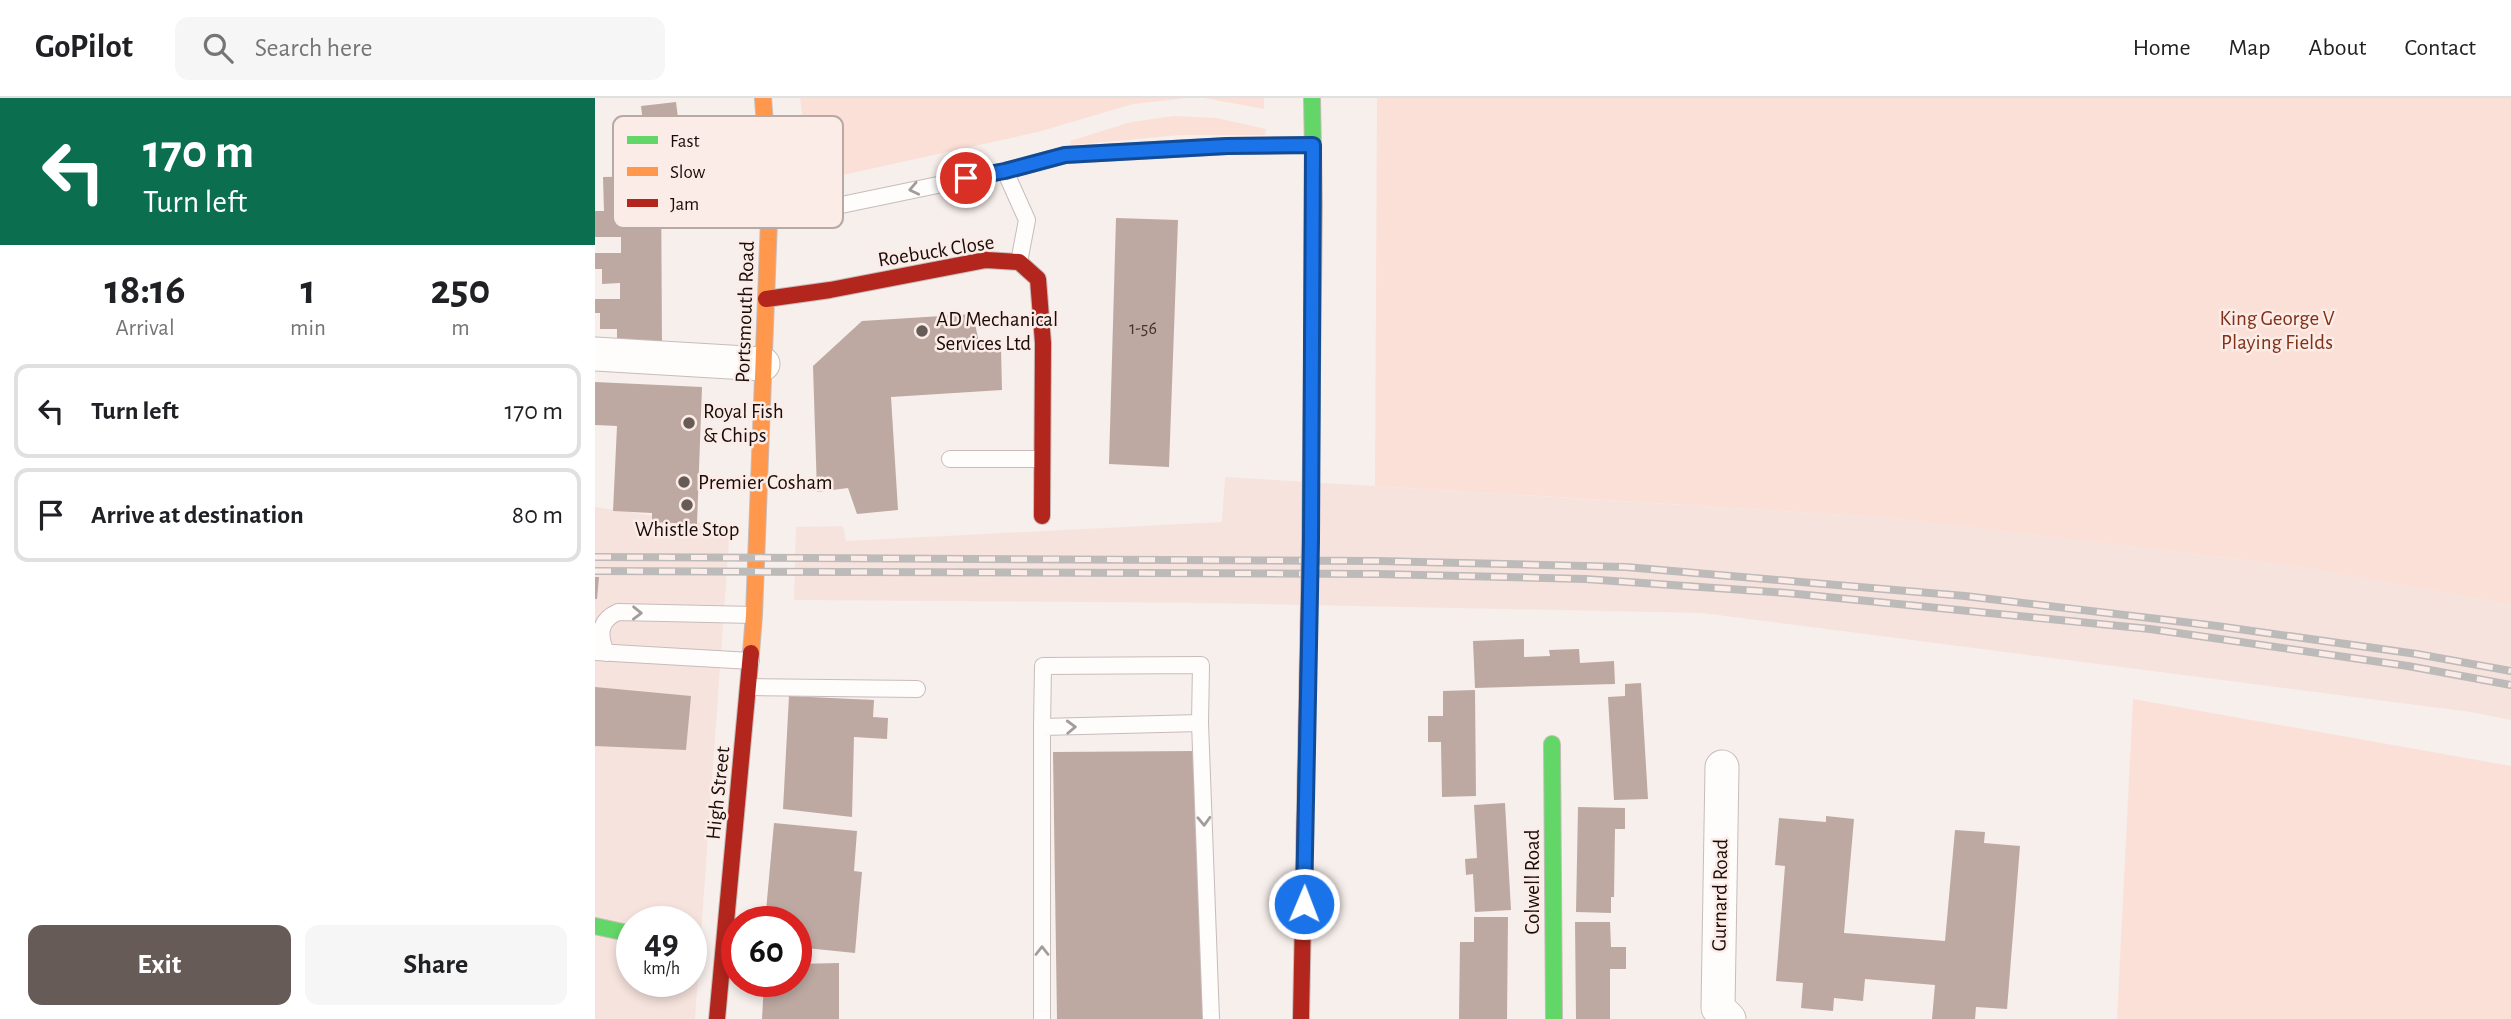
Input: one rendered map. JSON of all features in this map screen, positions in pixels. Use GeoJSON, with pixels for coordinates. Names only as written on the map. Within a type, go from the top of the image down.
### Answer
{"type":"FeatureCollection","features":[{"type":"Feature","properties":{"kind":"street","name":"Portsmouth Road"},"geometry":{"type":"LineString","coordinates":[[763,98],[764,116]]}},
{"type":"Feature","properties":{"kind":"street"},"geometry":{"type":"LineString","coordinates":[[1302,1017],[1311,541],[1312,98]]}},
{"type":"Feature","properties":{"kind":"street","name":"Portsmouth Road"},"geometry":{"type":"LineString","coordinates":[[757,570],[769,228]]}},
{"type":"Feature","properties":{"kind":"street","name":"Roebuck Close"},"geometry":{"type":"LineString","coordinates":[[766,299],[830,290],[986,260],[1019,262],[1038,279],[1041,299],[1042,516]]}},
{"type":"Feature","properties":{"kind":"street"},"geometry":{"type":"LineString","coordinates":[[595,354],[763,364]]}},
{"type":"Feature","properties":{"kind":"street","name":"High Street"},"geometry":{"type":"LineString","coordinates":[[717,1019],[718,947],[749,687],[757,570]]}},
{"type":"Feature","properties":{"kind":"street","name":"Colwell Road"},"geometry":{"type":"LineString","coordinates":[[1552,744],[1554,1019]]}},
{"type":"Feature","properties":{"kind":"street","name":"Gurnard Road"},"geometry":{"type":"LineString","coordinates":[[1722,767],[1718,1008],[1729,1019]]}},
{"type":"Feature","properties":{"kind":"street"},"geometry":{"type":"LineString","coordinates":[[595,926],[616,931]]}},
{"type":"Feature","properties":{"kind":"lane"},"geometry":{"type":"LineString","coordinates":[[843,205],[1005,171],[1065,155],[1102,151],[1313,145]]}},
{"type":"Feature","properties":{"kind":"lane"},"geometry":{"type":"LineString","coordinates":[[1005,171],[1027,220],[1019,262]]}},
{"type":"Feature","properties":{"kind":"lane"},"geometry":{"type":"LineString","coordinates":[[950,459],[1041,458]]}},
{"type":"Feature","properties":{"kind":"lane"},"geometry":{"type":"LineString","coordinates":[[751,661],[601,652],[601,639],[608,617],[618,612],[754,615]]}},
{"type":"Feature","properties":{"kind":"lane"},"geometry":{"type":"LineString","coordinates":[[1042,1019],[1043,666],[1201,664],[1200,723],[1211,1019]]}},
{"type":"Feature","properties":{"kind":"lane"},"geometry":{"type":"LineString","coordinates":[[749,687],[917,689]]}},
{"type":"Feature","properties":{"kind":"lane"},"geometry":{"type":"LineString","coordinates":[[1042,727],[1200,723]]}},
{"type":"Feature","properties":{"kind":"shaded area"},"geometry":{"type":"Polygon","coordinates":[[[1225,477],[1882,517],[2295,566],[2511,605],[2511,720],[2471,712],[1702,613],[1211,603],[794,600],[796,527],[843,526],[846,541],[1222,522],[1225,477]]]}},
{"type":"Feature","properties":{"kind":"shaded area"},"geometry":{"type":"Polygon","coordinates":[[[595,507],[730,527],[703,906],[616,906],[616,997],[697,997],[695,1019],[595,1019],[595,507]]]}},
{"type":"Feature","properties":{"kind":"green space"},"geometry":{"type":"Polygon","coordinates":[[[800,98],[1187,98],[1133,104],[1038,132],[843,175],[843,116],[802,116],[800,98]]]}},
{"type":"Feature","properties":{"kind":"green space"},"geometry":{"type":"Polygon","coordinates":[[[1204,98],[1264,98],[1264,109],[1204,98]]]}},
{"type":"Feature","properties":{"kind":"green space","name":"King George V Playing Fields"},"geometry":{"type":"Polygon","coordinates":[[[1377,98],[2511,98],[2511,605],[2295,566],[1882,517],[1375,486],[1377,98]]]}},
{"type":"Feature","properties":{"kind":"green space"},"geometry":{"type":"Polygon","coordinates":[[[1174,116],[1216,118],[1266,129],[1265,135],[1180,135],[1071,145],[1070,141],[1131,122],[1174,116]]]}},
{"type":"Feature","properties":{"kind":"green space"},"geometry":{"type":"Polygon","coordinates":[[[2133,699],[2511,766],[2511,1019],[2117,1019],[2133,699]]]}},
{"type":"Feature","properties":{"kind":"building"},"geometry":{"type":"Polygon","coordinates":[[[676,102],[678,116],[642,116],[641,106],[676,102]]]}},
{"type":"Feature","properties":{"kind":"building"},"geometry":{"type":"Polygon","coordinates":[[[603,177],[613,177],[613,228],[661,228],[662,345],[617,345],[617,329],[600,329],[600,313],[595,313],[595,299],[620,299],[620,283],[602,284],[602,269],[595,269],[595,253],[621,253],[621,237],[595,237],[595,211],[604,211],[603,177]]]}},
{"type":"Feature","properties":{"kind":"building"},"geometry":{"type":"Polygon","coordinates":[[[1116,218],[1178,220],[1169,467],[1109,464],[1116,218]]]}},
{"type":"Feature","properties":{"kind":"building"},"geometry":{"type":"Polygon","coordinates":[[[973,314],[978,338],[1001,348],[1002,390],[891,397],[898,510],[857,514],[848,488],[817,492],[813,366],[862,321],[973,314]]]}},
{"type":"Feature","properties":{"kind":"building"},"geometry":{"type":"Polygon","coordinates":[[[595,382],[702,387],[697,524],[652,522],[652,513],[613,511],[617,426],[595,425],[595,382]]]}},
{"type":"Feature","properties":{"kind":"building"},"geometry":{"type":"Polygon","coordinates":[[[595,577],[599,577],[597,599],[595,599],[595,577]]]}},
{"type":"Feature","properties":{"kind":"building"},"geometry":{"type":"Polygon","coordinates":[[[1524,639],[1524,657],[1550,656],[1549,650],[1579,649],[1580,663],[1614,661],[1615,684],[1475,688],[1473,641],[1524,639]]]}},
{"type":"Feature","properties":{"kind":"building"},"geometry":{"type":"Polygon","coordinates":[[[1641,683],[1648,799],[1614,800],[1608,697],[1625,696],[1625,684],[1641,683]]]}},
{"type":"Feature","properties":{"kind":"building"},"geometry":{"type":"Polygon","coordinates":[[[595,687],[691,696],[686,750],[595,746],[595,687]]]}},
{"type":"Feature","properties":{"kind":"building"},"geometry":{"type":"Polygon","coordinates":[[[1475,690],[1476,796],[1442,797],[1441,742],[1428,742],[1428,716],[1443,716],[1443,691],[1475,690]]]}},
{"type":"Feature","properties":{"kind":"building"},"geometry":{"type":"Polygon","coordinates":[[[789,696],[874,700],[873,717],[888,718],[887,739],[854,737],[852,817],[783,809],[789,696]]]}},
{"type":"Feature","properties":{"kind":"building"},"geometry":{"type":"Polygon","coordinates":[[[1195,751],[1203,1019],[1057,1019],[1053,752],[1195,751]]]}},
{"type":"Feature","properties":{"kind":"building"},"geometry":{"type":"Polygon","coordinates":[[[1505,803],[1511,910],[1475,912],[1473,874],[1466,875],[1465,859],[1477,858],[1474,805],[1505,803]]]}},
{"type":"Feature","properties":{"kind":"building"},"geometry":{"type":"Polygon","coordinates":[[[1578,807],[1625,808],[1625,829],[1615,829],[1614,897],[1611,897],[1611,913],[1576,912],[1578,807]]]}},
{"type":"Feature","properties":{"kind":"building"},"geometry":{"type":"Polygon","coordinates":[[[1826,816],[1854,819],[1844,933],[1945,941],[1955,830],[1985,832],[1984,843],[2020,846],[2007,1009],[1976,1007],[1975,1019],[1932,1019],[1935,985],[1865,979],[1863,1001],[1834,998],[1833,1011],[1801,1008],[1803,983],[1776,981],[1785,866],[1775,865],[1779,818],[1826,822],[1826,816]]]}},
{"type":"Feature","properties":{"kind":"building"},"geometry":{"type":"Polygon","coordinates":[[[774,823],[857,831],[854,871],[862,872],[855,953],[812,949],[812,906],[766,906],[774,823]]]}},
{"type":"Feature","properties":{"kind":"building"},"geometry":{"type":"Polygon","coordinates":[[[1474,917],[1508,917],[1507,1019],[1459,1019],[1460,942],[1474,942],[1474,917]]]}},
{"type":"Feature","properties":{"kind":"building"},"geometry":{"type":"Polygon","coordinates":[[[1575,922],[1610,922],[1611,947],[1626,947],[1626,969],[1610,969],[1610,1019],[1576,1019],[1575,922]]]}},
{"type":"Feature","properties":{"kind":"building"},"geometry":{"type":"Polygon","coordinates":[[[839,963],[839,1019],[762,1019],[763,997],[812,997],[812,964],[839,963]]]}},
{"type":"Feature","properties":{"kind":"railway"},"geometry":{"type":"LineString","coordinates":[[595,557],[1378,561],[1626,567],[1965,596],[2217,626],[2417,654],[2511,671]]}},
{"type":"Feature","properties":{"kind":"railway"},"geometry":{"type":"LineString","coordinates":[[595,571],[1378,574],[1585,579],[1787,593],[2150,629],[2408,666],[2511,685]]}},
{"type":"Feature","properties":{"kind":"traffic: fast"},"geometry":{"type":"LineString","coordinates":[[1310,541],[1314,204],[1312,98]]}},
{"type":"Feature","properties":{"kind":"traffic: fast"},"geometry":{"type":"LineString","coordinates":[[1309,601],[1310,541]]}},
{"type":"Feature","properties":{"kind":"traffic: fast"},"geometry":{"type":"LineString","coordinates":[[1552,744],[1554,1019]]}},
{"type":"Feature","properties":{"kind":"traffic: fast"},"geometry":{"type":"LineString","coordinates":[[595,926],[616,931]]}},
{"type":"Feature","properties":{"kind":"traffic: slow"},"geometry":{"type":"LineString","coordinates":[[763,98],[764,116]]}},
{"type":"Feature","properties":{"kind":"traffic: slow"},"geometry":{"type":"LineString","coordinates":[[751,653],[769,228]]}},
{"type":"Feature","properties":{"kind":"traffic: jam"},"geometry":{"type":"LineString","coordinates":[[766,299],[830,290],[986,260],[1019,262],[1038,279],[1043,343],[1042,516]]}},
{"type":"Feature","properties":{"kind":"traffic: jam"},"geometry":{"type":"LineString","coordinates":[[1301,1019],[1309,601]]}},
{"type":"Feature","properties":{"kind":"traffic: jam"},"geometry":{"type":"LineString","coordinates":[[717,1019],[751,653]]}},
{"type":"Feature","properties":{"kind":"place","name":"AD Mechanical Services Ltd"},"geometry":{"type":"Point","coordinates":[922,331]}},
{"type":"Feature","properties":{"kind":"place","name":"Royal Fish & Chips"},"geometry":{"type":"Point","coordinates":[689,423]}},
{"type":"Feature","properties":{"kind":"place","name":"Premier Cosham"},"geometry":{"type":"Point","coordinates":[684,482]}},
{"type":"Feature","properties":{"kind":"place","name":"Whistle Stop"},"geometry":{"type":"Point","coordinates":[687,505]}},
{"type":"Feature","properties":{"kind":"route"},"geometry":{"type":"LineString","coordinates":[[966,178],[1065,155],[1102,151],[1313,145],[1311,541],[1304,904]]}}]}
